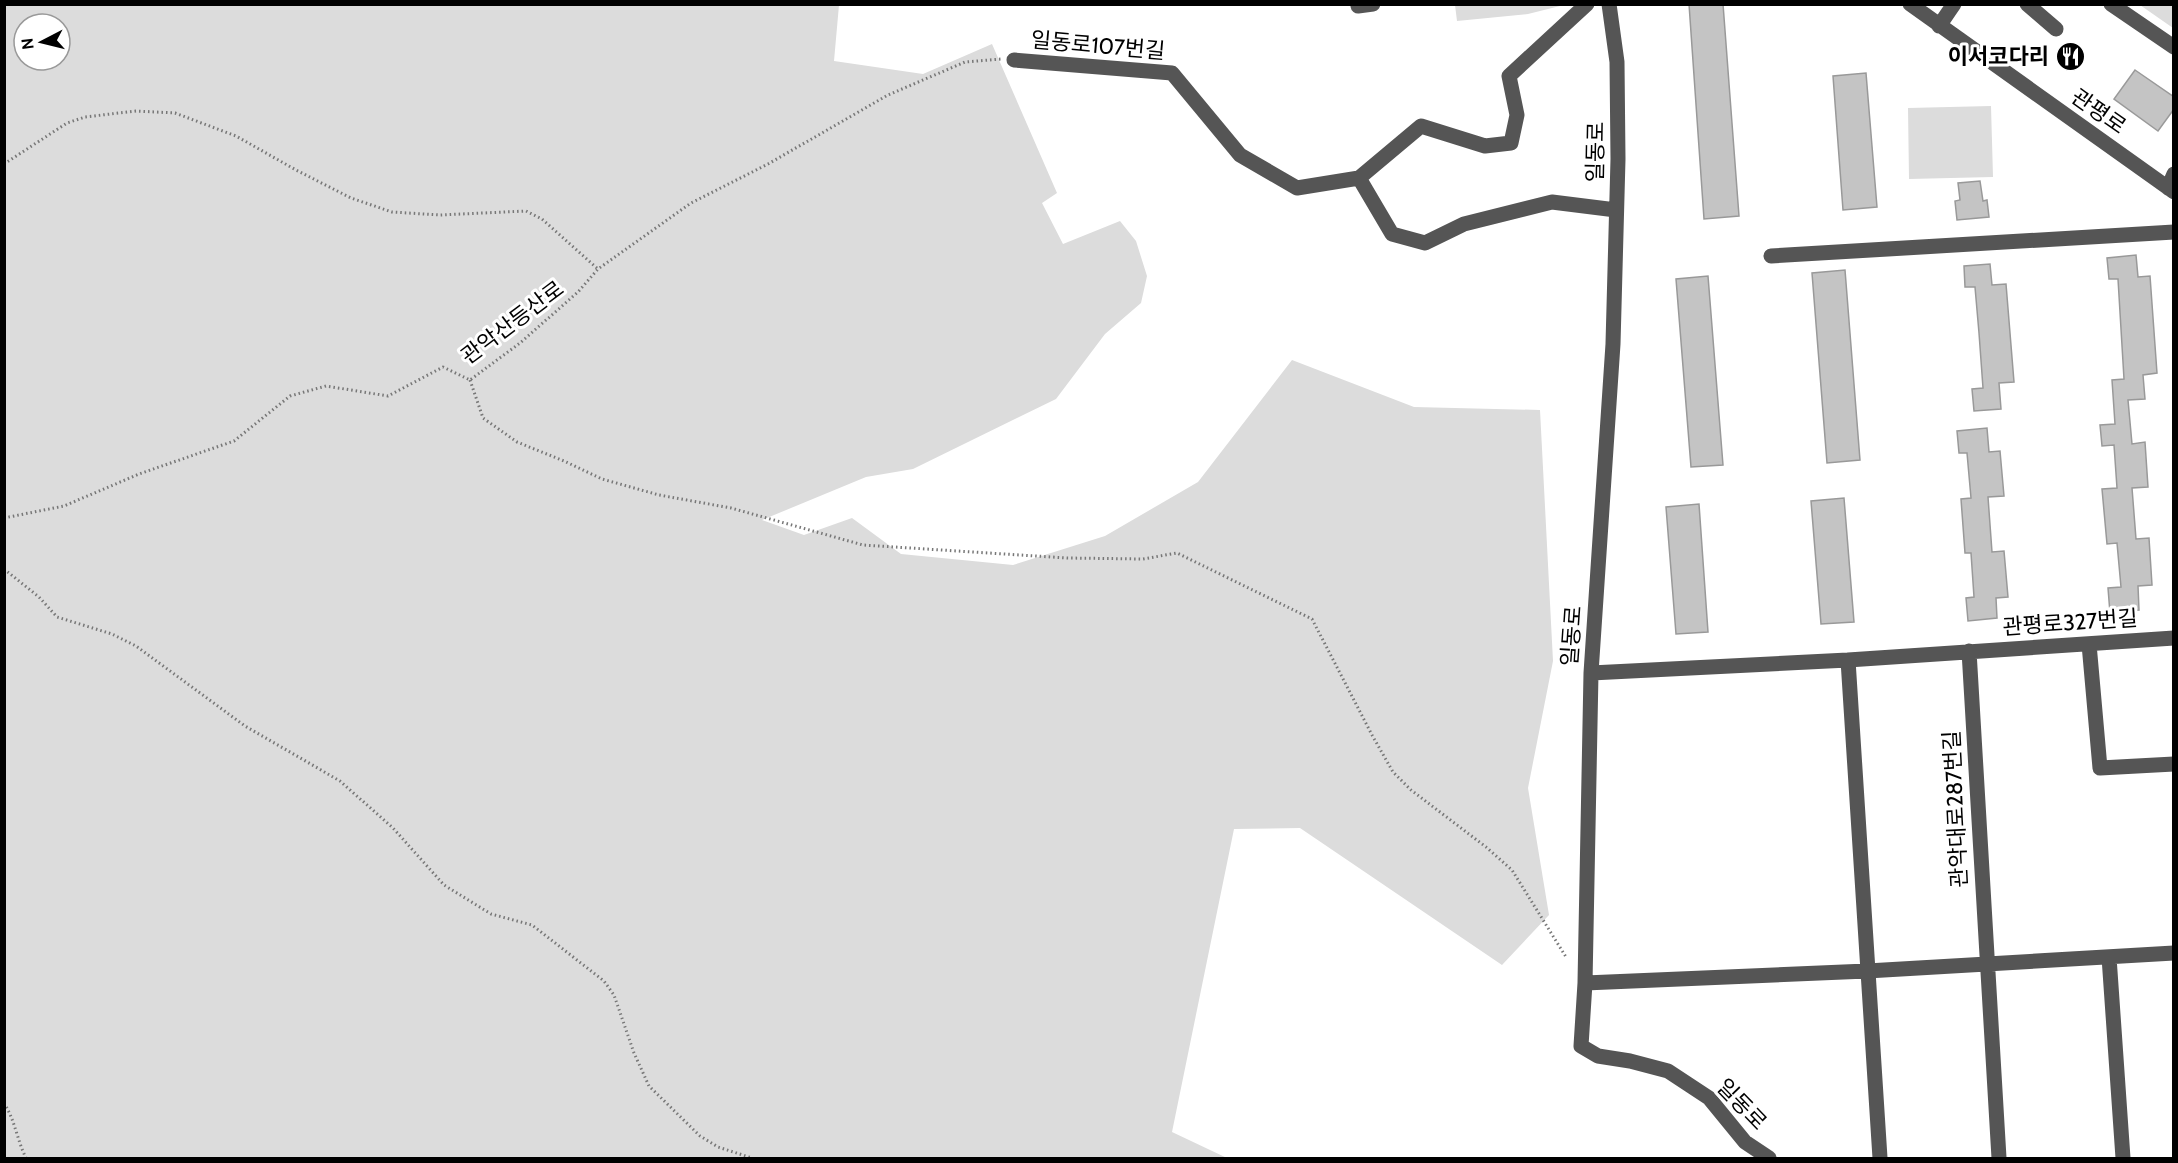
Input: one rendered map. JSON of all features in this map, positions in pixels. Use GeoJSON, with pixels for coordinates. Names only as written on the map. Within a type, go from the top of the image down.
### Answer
{"type":"FeatureCollection","features":[{"type":"Feature","properties":{"kind":"street"},"geometry":{"type":"LineString","coordinates":[[1587,4],[1509,76],[1517,115],[1511,143],[1485,146],[1422,126],[1359,178],[1392,234],[1425,243],[1464,224],[1552,202],[1616,210]]}},
{"type":"Feature","properties":{"kind":"street","name":"일동로"},"geometry":{"type":"LineString","coordinates":[[1610,4],[1617,62],[1618,159],[1613,344],[1591,673],[1585,983],[1581,1046],[1598,1056],[1630,1061],[1668,1071],[1709,1098],[1745,1142],[1768,1158]]}},
{"type":"Feature","properties":{"kind":"street","name":"관평로"},"geometry":{"type":"LineString","coordinates":[[1910,4],[2172,184]]}},
{"type":"Feature","properties":{"kind":"street"},"geometry":{"type":"LineString","coordinates":[[1939,26],[1954,4]]}},
{"type":"Feature","properties":{"kind":"street"},"geometry":{"type":"LineString","coordinates":[[2027,4],[2056,29]]}},
{"type":"Feature","properties":{"kind":"street"},"geometry":{"type":"LineString","coordinates":[[2111,4],[2174,47]]}},
{"type":"Feature","properties":{"kind":"street","name":"일동로107번길"},"geometry":{"type":"LineString","coordinates":[[1014,60],[1172,73],[1240,155],[1297,188],[1359,178]]}},
{"type":"Feature","properties":{"kind":"street"},"geometry":{"type":"LineString","coordinates":[[1771,256],[2174,232]]}},
{"type":"Feature","properties":{"kind":"street","name":"관평로327번길"},"geometry":{"type":"LineString","coordinates":[[1591,673],[1848,660],[2174,638]]}},
{"type":"Feature","properties":{"kind":"street"},"geometry":{"type":"LineString","coordinates":[[2090,644],[2100,768],[2174,764]]}},
{"type":"Feature","properties":{"kind":"street","name":"관악대로287번길"},"geometry":{"type":"LineString","coordinates":[[1969,651],[1987,964]]}},
{"type":"Feature","properties":{"kind":"street"},"geometry":{"type":"LineString","coordinates":[[1848,660],[1880,1158]]}},
{"type":"Feature","properties":{"kind":"street"},"geometry":{"type":"LineString","coordinates":[[1585,983],[1867,971],[2174,953]]}},
{"type":"Feature","properties":{"kind":"street"},"geometry":{"type":"LineString","coordinates":[[2109,957],[2123,1158]]}},
{"type":"Feature","properties":{"kind":"street"},"geometry":{"type":"LineString","coordinates":[[1987,964],[1999,1158]]}},
{"type":"Feature","properties":{"kind":"path","name":"관악산등산로"},"geometry":{"type":"LineString","coordinates":[[4,518],[64,506],[139,474],[234,441],[290,396],[326,386],[388,396],[443,367],[470,380],[520,343],[570,299],[598,269],[691,203],[768,164],[888,95],[965,62],[1014,60]]}},
{"type":"Feature","properties":{"kind":"path"},"geometry":{"type":"LineString","coordinates":[[4,164],[67,123],[85,117],[136,111],[175,112],[236,136],[351,198],[392,212],[440,214],[526,211],[542,219],[598,269]]}},
{"type":"Feature","properties":{"kind":"path"},"geometry":{"type":"LineString","coordinates":[[470,380],[483,418],[517,442],[602,479],[659,495],[731,508],[863,545],[1067,558],[1143,559],[1177,553],[1312,619],[1393,772],[1411,790],[1486,847],[1512,870],[1566,957]]}},
{"type":"Feature","properties":{"kind":"path"},"geometry":{"type":"LineString","coordinates":[[4,569],[39,597],[57,617],[112,634],[136,646],[245,726],[340,781],[393,828],[444,885],[491,914],[532,925],[604,981],[614,995],[634,1053],[649,1086],[700,1136],[718,1147],[752,1158]]}},
{"type":"Feature","properties":{"kind":"path"},"geometry":{"type":"LineString","coordinates":[[4,1103],[11,1114],[18,1141],[26,1158]]}},
{"type":"Feature","properties":{"kind":"shaded area"},"geometry":{"type":"Polygon","coordinates":[[[1455,4],[1564,5],[1528,14],[1457,21],[1455,4]]]}},
{"type":"Feature","properties":{"kind":"shaded area"},"geometry":{"type":"Polygon","coordinates":[[[5,5],[839,5],[834,61],[923,74],[992,44],[1057,193],[1042,203],[1063,244],[1120,221],[1136,241],[1147,276],[1141,303],[1105,334],[1056,399],[913,469],[866,477],[762,520],[804,535],[852,518],[901,554],[1013,565],[1105,536],[1198,482],[1292,360],[1414,407],[1540,410],[1553,661],[1528,788],[1549,915],[1502,965],[1300,828],[1234,829],[1172,1132],[1227,1158],[5,1158],[5,5]]]}},
{"type":"Feature","properties":{"kind":"shaded area"},"geometry":{"type":"Polygon","coordinates":[[[2140,5],[2173,5],[2173,28],[2140,5]]]}},
{"type":"Feature","properties":{"kind":"shaded area"},"geometry":{"type":"Polygon","coordinates":[[[1991,106],[1993,177],[1909,179],[1908,108],[1991,106]]]}},
{"type":"Feature","properties":{"kind":"building"},"geometry":{"type":"Polygon","coordinates":[[[1689,4],[1723,4],[1739,216],[1704,219],[1689,4]]]}},
{"type":"Feature","properties":{"kind":"building"},"geometry":{"type":"Polygon","coordinates":[[[2135,70],[2174,97],[2174,109],[2158,131],[2114,99],[2135,70]]]}},
{"type":"Feature","properties":{"kind":"building"},"geometry":{"type":"Polygon","coordinates":[[[1866,73],[1877,207],[1843,210],[1833,76],[1866,73]]]}},
{"type":"Feature","properties":{"kind":"building"},"geometry":{"type":"Polygon","coordinates":[[[1980,181],[1983,201],[1987,200],[1989,217],[1957,220],[1955,201],[1960,200],[1958,183],[1980,181]]]}},
{"type":"Feature","properties":{"kind":"building"},"geometry":{"type":"Polygon","coordinates":[[[2136,255],[2138,277],[2150,276],[2157,373],[2143,375],[2145,399],[2128,400],[2132,444],[2145,442],[2148,487],[2132,488],[2136,539],[2149,538],[2152,585],[2138,586],[2139,610],[2110,613],[2108,588],[2121,587],[2117,543],[2107,544],[2102,489],[2117,488],[2114,445],[2102,446],[2100,425],[2115,424],[2112,380],[2124,379],[2118,279],[2109,279],[2107,258],[2136,255]]]}},
{"type":"Feature","properties":{"kind":"building"},"geometry":{"type":"Polygon","coordinates":[[[1990,264],[1992,285],[2006,284],[2014,382],[1999,383],[2001,409],[1974,411],[1972,389],[1983,388],[1975,287],[1965,287],[1964,266],[1990,264]]]}},
{"type":"Feature","properties":{"kind":"building"},"geometry":{"type":"Polygon","coordinates":[[[1845,270],[1860,460],[1827,463],[1812,273],[1845,270]]]}},
{"type":"Feature","properties":{"kind":"building"},"geometry":{"type":"Polygon","coordinates":[[[1708,276],[1723,465],[1691,467],[1676,279],[1708,276]]]}},
{"type":"Feature","properties":{"kind":"building"},"geometry":{"type":"Polygon","coordinates":[[[1987,428],[1989,452],[2000,451],[2004,496],[1988,497],[1992,552],[2004,551],[2008,597],[1996,598],[1997,618],[1968,621],[1966,598],[1974,597],[1971,553],[1965,553],[1961,499],[1971,498],[1967,453],[1959,453],[1957,431],[1987,428]]]}},
{"type":"Feature","properties":{"kind":"building"},"geometry":{"type":"Polygon","coordinates":[[[1844,498],[1854,622],[1821,624],[1811,501],[1844,498]]]}},
{"type":"Feature","properties":{"kind":"building"},"geometry":{"type":"Polygon","coordinates":[[[1699,504],[1708,632],[1676,634],[1666,507],[1699,504]]]}},
{"type":"Feature","properties":{"kind":"place","name":"이서코다리"},"geometry":{"type":"Point","coordinates":[2070,56]}}]}
